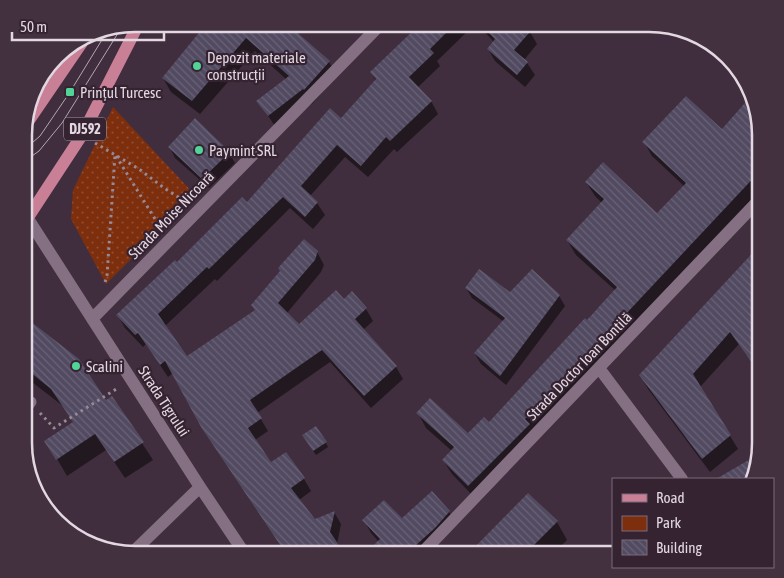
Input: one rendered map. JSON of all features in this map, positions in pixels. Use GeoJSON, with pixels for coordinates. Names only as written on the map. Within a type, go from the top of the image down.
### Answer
{"type":"FeatureCollection","features":[{"type":"Feature","properties":{"kind":"main road","name":"DJ592"},"geometry":{"type":"LineString","coordinates":[[32,208],[82,136],[134,33]]}},
{"type":"Feature","properties":{"kind":"main road"},"geometry":{"type":"LineString","coordinates":[[35,111],[76,52]]}},
{"type":"Feature","properties":{"kind":"street","name":"Strada Moise Nicoară"},"geometry":{"type":"LineString","coordinates":[[92,319],[372,33]]}},
{"type":"Feature","properties":{"kind":"street","name":"Strada Doctor Ioan Bontilă"},"geometry":{"type":"LineString","coordinates":[[429,546],[751,208]]}},
{"type":"Feature","properties":{"kind":"street","name":"Strada Tigrului"},"geometry":{"type":"LineString","coordinates":[[32,229],[239,545]]}},
{"type":"Feature","properties":{"kind":"street"},"geometry":{"type":"LineString","coordinates":[[599,368],[681,478]]}},
{"type":"Feature","properties":{"kind":"street"},"geometry":{"type":"LineString","coordinates":[[140,545],[200,487]]}},
{"type":"Feature","properties":{"kind":"path"},"geometry":{"type":"LineString","coordinates":[[92,142],[139,169],[179,198],[200,208]]}},
{"type":"Feature","properties":{"kind":"path"},"geometry":{"type":"LineString","coordinates":[[115,156],[168,241]]}},
{"type":"Feature","properties":{"kind":"path"},"geometry":{"type":"LineString","coordinates":[[104,284],[107,276],[115,156]]}},
{"type":"Feature","properties":{"kind":"path"},"geometry":{"type":"LineString","coordinates":[[33,410],[54,428],[131,380]]}},
{"type":"Feature","properties":{"kind":"green space"},"geometry":{"type":"Polygon","coordinates":[[[113,107],[195,195],[106,284],[71,219],[73,190],[113,107]]]}},
{"type":"Feature","properties":{"kind":"building"},"geometry":{"type":"Polygon","coordinates":[[[199,33],[298,33],[330,61],[304,90],[268,116],[256,101],[289,76],[246,38],[192,101],[162,78],[199,33]]]}},
{"type":"Feature","properties":{"kind":"building"},"geometry":{"type":"Polygon","coordinates":[[[411,33],[446,33],[430,49],[434,53],[409,77],[432,101],[390,141],[386,137],[361,166],[337,145],[301,186],[318,202],[305,217],[283,197],[209,269],[207,267],[158,314],[187,356],[255,310],[251,305],[280,271],[278,268],[304,239],[318,251],[315,260],[278,303],[299,324],[336,290],[344,299],[352,291],[367,308],[355,319],[397,366],[364,396],[322,350],[250,400],[262,418],[248,428],[271,462],[286,452],[305,478],[291,488],[315,519],[335,511],[330,532],[339,545],[280,545],[201,427],[165,361],[160,365],[138,333],[135,335],[116,315],[175,260],[177,262],[242,197],[247,202],[330,108],[341,118],[376,79],[370,72],[411,33]]]}},
{"type":"Feature","properties":{"kind":"building"},"geometry":{"type":"Polygon","coordinates":[[[489,33],[529,33],[514,50],[528,62],[517,75],[487,49],[495,39],[489,33]]]}},
{"type":"Feature","properties":{"kind":"building"},"geometry":{"type":"Polygon","coordinates":[[[686,96],[722,129],[746,102],[751,122],[751,181],[564,380],[566,382],[525,419],[530,424],[468,486],[442,460],[454,447],[416,413],[430,398],[468,433],[484,417],[489,422],[585,318],[587,320],[617,287],[566,240],[604,199],[585,182],[603,162],[657,213],[686,183],[642,142],[686,96]]]}},
{"type":"Feature","properties":{"kind":"building","name":"Paymint SRL"},"geometry":{"type":"Polygon","coordinates":[[[195,118],[230,152],[202,179],[168,147],[195,118]]]}},
{"type":"Feature","properties":{"kind":"building"},"geometry":{"type":"Polygon","coordinates":[[[751,255],[751,361],[730,332],[693,374],[731,435],[702,459],[639,375],[751,255]]]}},
{"type":"Feature","properties":{"kind":"building"},"geometry":{"type":"Polygon","coordinates":[[[479,269],[510,292],[532,269],[560,295],[500,376],[474,353],[505,318],[465,288],[479,269]]]}},
{"type":"Feature","properties":{"kind":"building"},"geometry":{"type":"Polygon","coordinates":[[[33,323],[79,359],[106,400],[112,396],[144,442],[114,462],[95,434],[56,460],[44,441],[73,422],[51,389],[33,374],[33,323]]]}},
{"type":"Feature","properties":{"kind":"building"},"geometry":{"type":"Polygon","coordinates":[[[316,426],[327,442],[313,451],[302,435],[316,426]]]}},
{"type":"Feature","properties":{"kind":"building"},"geometry":{"type":"Polygon","coordinates":[[[750,459],[745,478],[718,478],[750,459]]]}},
{"type":"Feature","properties":{"kind":"building"},"geometry":{"type":"Polygon","coordinates":[[[432,491],[450,511],[415,546],[373,545],[380,539],[362,520],[384,500],[402,518],[432,491]]]}},
{"type":"Feature","properties":{"kind":"building"},"geometry":{"type":"Polygon","coordinates":[[[528,493],[558,521],[533,546],[476,546],[528,493]]]}},
{"type":"Feature","properties":{"kind":"tram line"},"geometry":{"type":"LineString","coordinates":[[32,156],[39,151],[62,123],[118,34]]}},
{"type":"Feature","properties":{"kind":"tram line"},"geometry":{"type":"LineString","coordinates":[[32,143],[40,136],[70,92],[103,38]]}},
{"type":"Feature","properties":{"kind":"place","name":"Depozit materiale construcții"},"geometry":{"type":"Point","coordinates":[197,66]}},
{"type":"Feature","properties":{"kind":"place","name":"Prințul Turcesc"},"geometry":{"type":"Point","coordinates":[70,92]}},
{"type":"Feature","properties":{"kind":"place","name":"Paymint SRL"},"geometry":{"type":"Point","coordinates":[199,150]}},
{"type":"Feature","properties":{"kind":"place","name":"Scalini"},"geometry":{"type":"Point","coordinates":[76,366]}}]}
